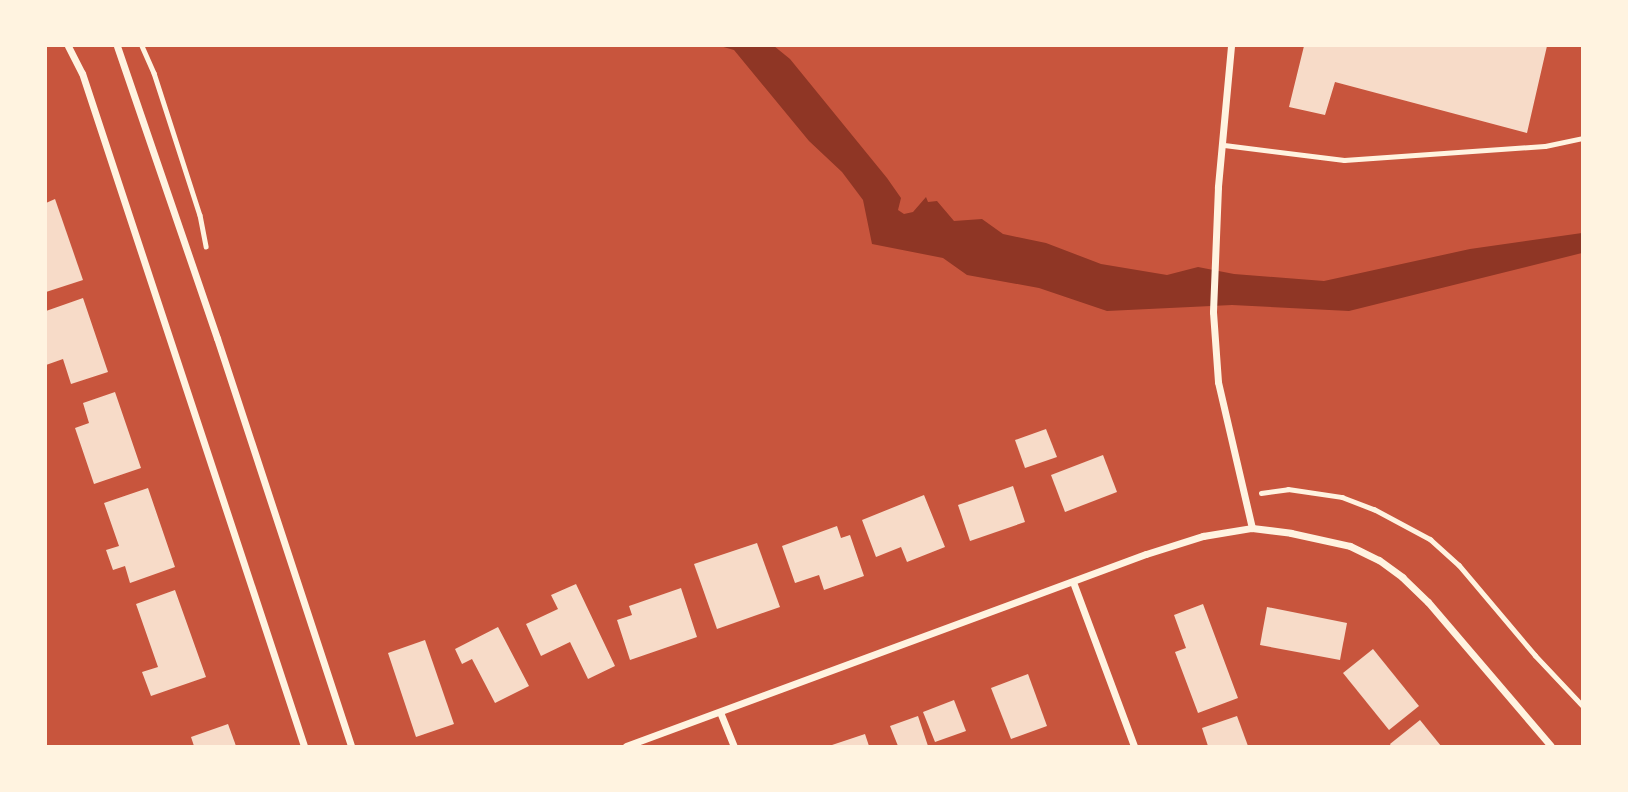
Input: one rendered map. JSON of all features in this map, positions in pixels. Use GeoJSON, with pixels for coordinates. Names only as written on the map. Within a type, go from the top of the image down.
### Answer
{"type":"FeatureCollection","features":[{"type":"Feature","properties":{"kind":"street"},"geometry":{"type":"LineString","coordinates":[[68,46],[82,73],[304,747]]}},
{"type":"Feature","properties":{"kind":"street"},"geometry":{"type":"LineString","coordinates":[[117,46],[218,338],[351,747]]}},
{"type":"Feature","properties":{"kind":"street"},"geometry":{"type":"LineString","coordinates":[[1231,46],[1213,264],[1213,312],[1218,382],[1252,528]]}},
{"type":"Feature","properties":{"kind":"street"},"geometry":{"type":"LineString","coordinates":[[626,747],[1203,536],[1252,528],[1291,533],[1350,546],[1379,560],[1428,602],[1551,747]]}},
{"type":"Feature","properties":{"kind":"street"},"geometry":{"type":"LineString","coordinates":[[1073,582],[1134,747]]}},
{"type":"Feature","properties":{"kind":"street"},"geometry":{"type":"LineString","coordinates":[[720,712],[734,747]]}},
{"type":"Feature","properties":{"kind":"lane"},"geometry":{"type":"LineString","coordinates":[[1224,145],[1344,160],[1545,146],[1583,138]]}},
{"type":"Feature","properties":{"kind":"path"},"geometry":{"type":"LineString","coordinates":[[1246,496],[1289,489],[1332,495],[1374,509],[1430,538],[1459,565],[1535,655],[1583,705]]}},
{"type":"Feature","properties":{"kind":"shaded area"},"geometry":{"type":"Polygon","coordinates":[[[720,46],[774,46],[790,59],[887,178],[901,198],[898,210],[904,214],[913,212],[926,197],[928,202],[937,201],[954,221],[982,219],[1003,234],[1046,243],[1101,264],[1167,275],[1198,267],[1234,274],[1324,281],[1470,249],[1582,233],[1582,253],[1349,311],[1232,305],[1107,311],[1039,288],[967,275],[943,258],[872,244],[863,200],[842,172],[809,141],[734,50],[720,46]]]}},
{"type":"Feature","properties":{"kind":"building"},"geometry":{"type":"Polygon","coordinates":[[[1304,46],[1547,46],[1527,133],[1335,82],[1325,115],[1289,107],[1304,46]]]}},
{"type":"Feature","properties":{"kind":"building"},"geometry":{"type":"Polygon","coordinates":[[[55,199],[83,280],[46,292],[46,203],[55,199]]]}},
{"type":"Feature","properties":{"kind":"building"},"geometry":{"type":"Polygon","coordinates":[[[83,298],[108,372],[71,384],[63,359],[46,365],[46,311],[83,298]]]}},
{"type":"Feature","properties":{"kind":"building"},"geometry":{"type":"Polygon","coordinates":[[[115,392],[141,468],[94,484],[75,428],[89,423],[83,403],[115,392]]]}},
{"type":"Feature","properties":{"kind":"building"},"geometry":{"type":"Polygon","coordinates":[[[1046,429],[1057,457],[1025,468],[1015,440],[1046,429]]]}},
{"type":"Feature","properties":{"kind":"building"},"geometry":{"type":"Polygon","coordinates":[[[1103,455],[1117,492],[1065,512],[1051,475],[1103,455]]]}},
{"type":"Feature","properties":{"kind":"building"},"geometry":{"type":"Polygon","coordinates":[[[1013,486],[1025,522],[970,541],[958,505],[1013,486]]]}},
{"type":"Feature","properties":{"kind":"building"},"geometry":{"type":"Polygon","coordinates":[[[148,488],[175,567],[130,583],[125,566],[113,570],[106,550],[119,546],[104,503],[148,488]]]}},
{"type":"Feature","properties":{"kind":"building"},"geometry":{"type":"Polygon","coordinates":[[[924,495],[945,547],[907,562],[901,547],[876,557],[862,520],[924,495]]]}},
{"type":"Feature","properties":{"kind":"building"},"geometry":{"type":"Polygon","coordinates":[[[837,526],[841,538],[850,535],[864,576],[824,590],[819,575],[795,583],[782,546],[837,526]]]}},
{"type":"Feature","properties":{"kind":"building"},"geometry":{"type":"Polygon","coordinates":[[[757,543],[780,607],[717,629],[694,564],[757,543]]]}},
{"type":"Feature","properties":{"kind":"building"},"geometry":{"type":"Polygon","coordinates":[[[576,584],[615,666],[588,679],[570,642],[541,656],[526,624],[558,609],[551,595],[576,584]]]}},
{"type":"Feature","properties":{"kind":"building"},"geometry":{"type":"Polygon","coordinates":[[[681,588],[697,637],[630,660],[617,620],[632,615],[629,606],[681,588]]]}},
{"type":"Feature","properties":{"kind":"building"},"geometry":{"type":"Polygon","coordinates":[[[175,590],[206,677],[151,696],[142,672],[158,667],[136,604],[175,590]]]}},
{"type":"Feature","properties":{"kind":"building"},"geometry":{"type":"Polygon","coordinates":[[[1203,604],[1238,698],[1198,713],[1175,652],[1186,648],[1174,615],[1203,604]]]}},
{"type":"Feature","properties":{"kind":"building"},"geometry":{"type":"Polygon","coordinates":[[[1267,607],[1347,623],[1340,660],[1260,645],[1267,607]]]}},
{"type":"Feature","properties":{"kind":"building"},"geometry":{"type":"Polygon","coordinates":[[[498,627],[529,686],[495,703],[472,659],[462,664],[455,649],[498,627]]]}},
{"type":"Feature","properties":{"kind":"building"},"geometry":{"type":"Polygon","coordinates":[[[425,640],[454,724],[416,737],[388,653],[425,640]]]}},
{"type":"Feature","properties":{"kind":"building"},"geometry":{"type":"Polygon","coordinates":[[[1373,649],[1419,706],[1389,730],[1343,673],[1373,649]]]}},
{"type":"Feature","properties":{"kind":"building"},"geometry":{"type":"Polygon","coordinates":[[[1028,674],[1047,726],[1011,739],[991,688],[1028,674]]]}},
{"type":"Feature","properties":{"kind":"building"},"geometry":{"type":"Polygon","coordinates":[[[954,700],[966,731],[935,742],[923,712],[954,700]]]}},
{"type":"Feature","properties":{"kind":"building"},"geometry":{"type":"Polygon","coordinates":[[[918,716],[928,746],[898,746],[890,726],[918,716]]]}},
{"type":"Feature","properties":{"kind":"building"},"geometry":{"type":"Polygon","coordinates":[[[1237,716],[1248,746],[1208,746],[1202,728],[1237,716]]]}},
{"type":"Feature","properties":{"kind":"building"},"geometry":{"type":"Polygon","coordinates":[[[1420,720],[1441,746],[1391,746],[1390,744],[1420,720]]]}},
{"type":"Feature","properties":{"kind":"building"},"geometry":{"type":"Polygon","coordinates":[[[228,724],[236,746],[194,746],[191,737],[228,724]]]}},
{"type":"Feature","properties":{"kind":"building"},"geometry":{"type":"Polygon","coordinates":[[[865,734],[869,746],[829,746],[865,734]]]}}]}
